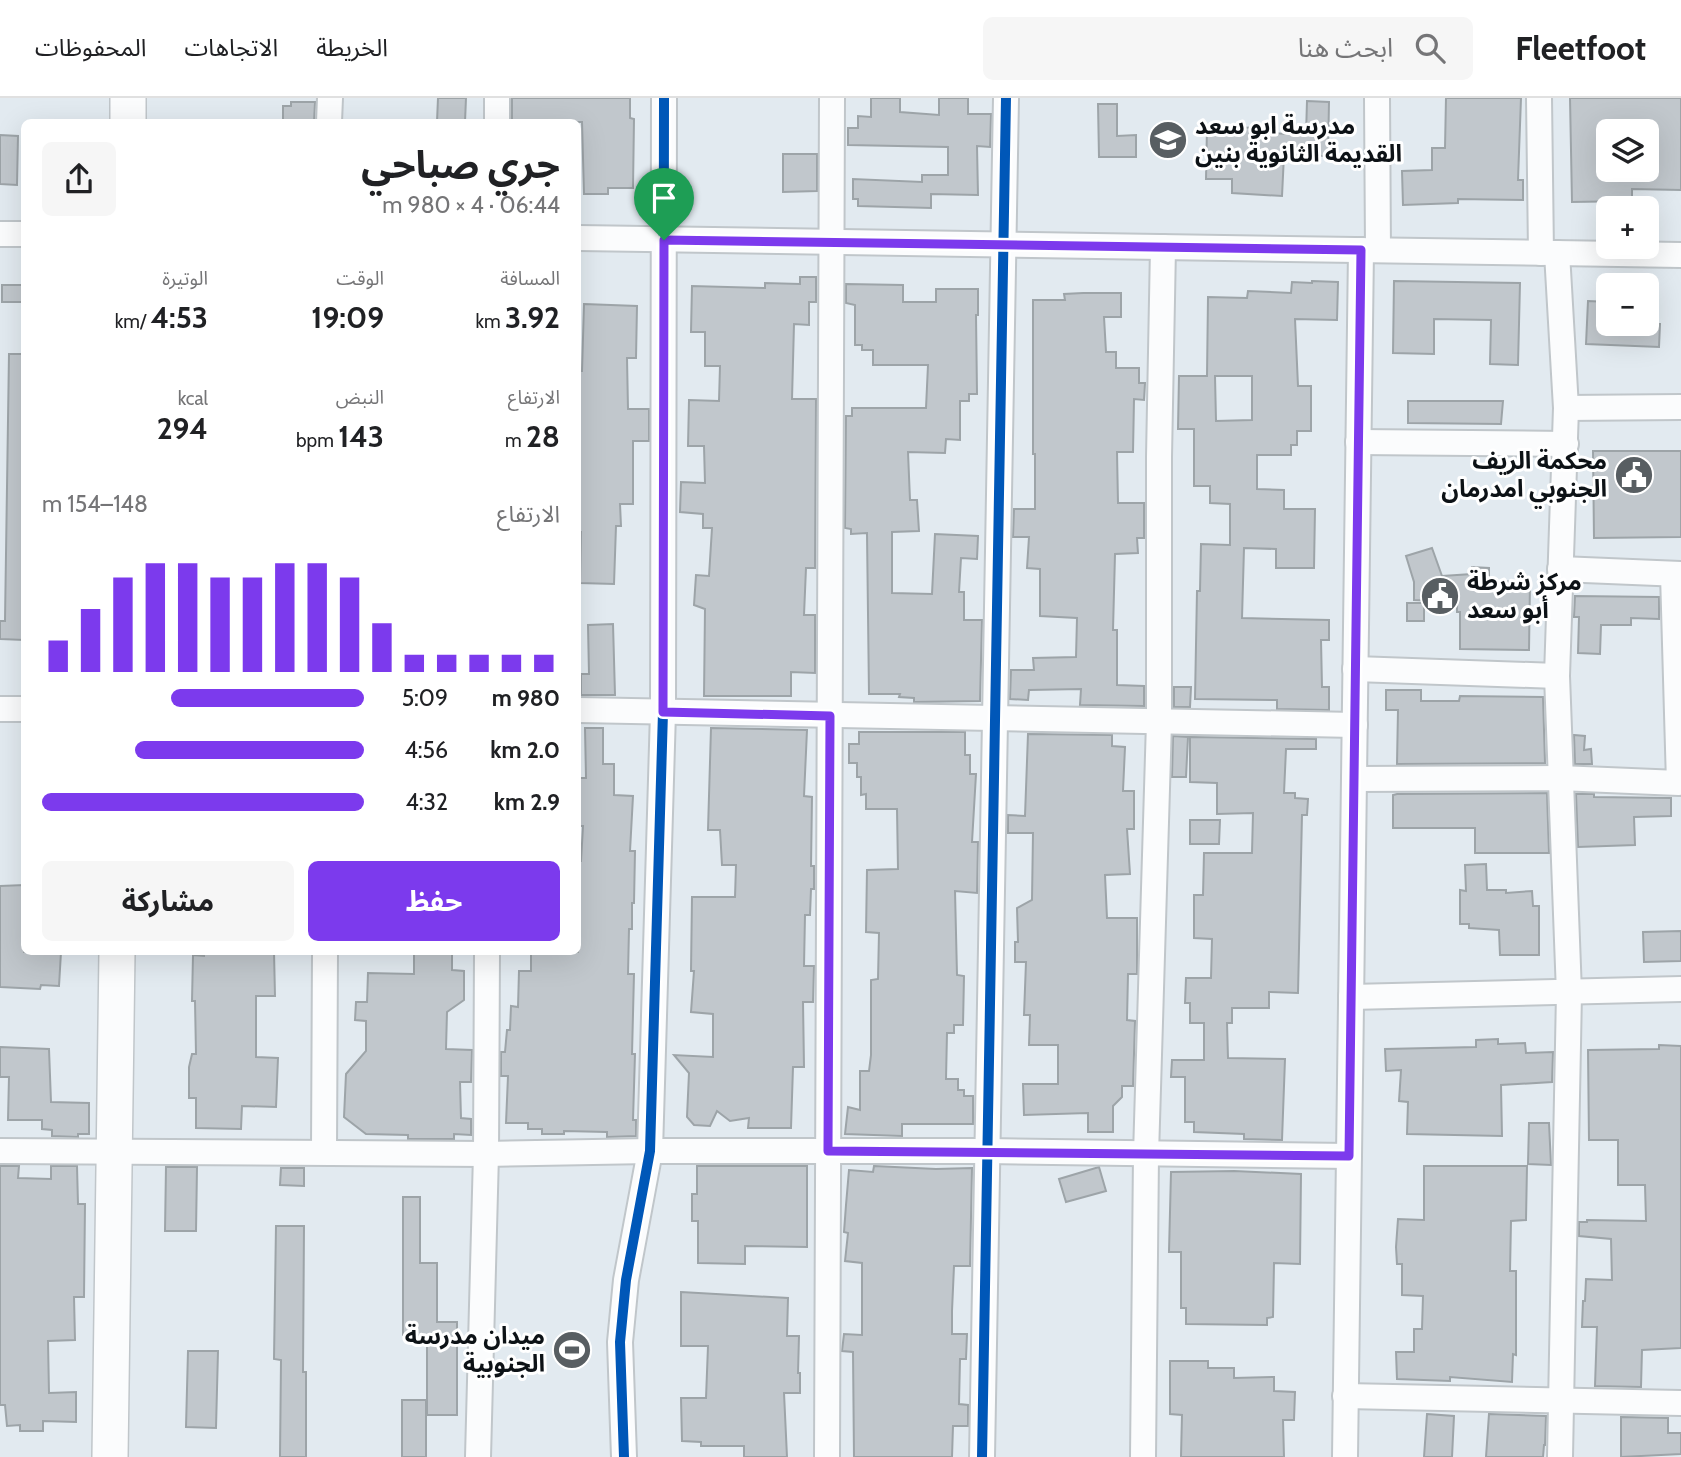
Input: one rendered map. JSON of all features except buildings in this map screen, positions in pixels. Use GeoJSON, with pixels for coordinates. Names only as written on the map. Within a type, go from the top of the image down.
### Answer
{"type":"FeatureCollection","features":[{"type":"Feature","properties":{"kind":"street"},"geometry":{"type":"LineString","coordinates":[[128,98],[128,119]]}},
{"type":"Feature","properties":{"kind":"street"},"geometry":{"type":"LineString","coordinates":[[329,119],[330,98]]}},
{"type":"Feature","properties":{"kind":"street"},"geometry":{"type":"LineString","coordinates":[[497,98],[497,119]]}},
{"type":"Feature","properties":{"kind":"street"},"geometry":{"type":"LineString","coordinates":[[624,1457],[620,1342],[626,1280],[650,1151],[663,712],[663,98]]}},
{"type":"Feature","properties":{"kind":"street"},"geometry":{"type":"LineString","coordinates":[[827,1457],[832,98]]}},
{"type":"Feature","properties":{"kind":"street"},"geometry":{"type":"LineString","coordinates":[[982,1457],[1006,98]]}},
{"type":"Feature","properties":{"kind":"street"},"geometry":{"type":"LineString","coordinates":[[1345,1457],[1358,442],[1377,98]]}},
{"type":"Feature","properties":{"kind":"street"},"geometry":{"type":"LineString","coordinates":[[1539,98],[1549,253],[1566,408],[1557,676],[1569,993],[1560,1457]]}},
{"type":"Feature","properties":{"kind":"street"},"geometry":{"type":"LineString","coordinates":[[0,234],[21,234]]}},
{"type":"Feature","properties":{"kind":"street"},"geometry":{"type":"LineString","coordinates":[[581,238],[1681,255]]}},
{"type":"Feature","properties":{"kind":"street"},"geometry":{"type":"LineString","coordinates":[[1143,1457],[1146,1154],[1159,722],[1159,457],[1163,247]]}},
{"type":"Feature","properties":{"kind":"street"},"geometry":{"type":"LineString","coordinates":[[1566,408],[1681,407]]}},
{"type":"Feature","properties":{"kind":"street"},"geometry":{"type":"LineString","coordinates":[[1358,442],[1566,444]]}},
{"type":"Feature","properties":{"kind":"street"},"geometry":{"type":"LineString","coordinates":[[1354,779],[1559,778],[1680,783],[1677,574],[1560,569]]}},
{"type":"Feature","properties":{"kind":"street"},"geometry":{"type":"LineString","coordinates":[[1355,670],[1557,676]]}},
{"type":"Feature","properties":{"kind":"street"},"geometry":{"type":"LineString","coordinates":[[0,709],[21,709]]}},
{"type":"Feature","properties":{"kind":"street"},"geometry":{"type":"LineString","coordinates":[[581,710],[1355,725]]}},
{"type":"Feature","properties":{"kind":"street"},"geometry":{"type":"LineString","coordinates":[[110,1457],[117,955]]}},
{"type":"Feature","properties":{"kind":"street"},"geometry":{"type":"LineString","coordinates":[[324,1152],[325,955]]}},
{"type":"Feature","properties":{"kind":"street"},"geometry":{"type":"LineString","coordinates":[[478,1457],[486,1154],[487,955]]}},
{"type":"Feature","properties":{"kind":"street"},"geometry":{"type":"LineString","coordinates":[[1351,997],[1681,989]]}},
{"type":"Feature","properties":{"kind":"street"},"geometry":{"type":"LineString","coordinates":[[0,1151],[486,1154],[987,1151],[1349,1156]]}},
{"type":"Feature","properties":{"kind":"street"},"geometry":{"type":"LineString","coordinates":[[1346,1396],[1681,1403]]}},
{"type":"Feature","properties":{"kind":"cycle path"},"geometry":{"type":"LineString","coordinates":[[624,1457],[620,1342],[626,1280],[650,1151],[663,712],[664,98]]}},
{"type":"Feature","properties":{"kind":"cycle path"},"geometry":{"type":"LineString","coordinates":[[982,1457],[1006,98]]}},
{"type":"Feature","properties":{"kind":"place","name":"مدرسة ابو سعد القديمة الثانوية بنين"},"geometry":{"type":"Point","coordinates":[1168,140]}},
{"type":"Feature","properties":{"kind":"place","name":"محكمة الريف الجنوبي امدرمان"},"geometry":{"type":"Point","coordinates":[1634,475]}},
{"type":"Feature","properties":{"kind":"place","name":"مركز شرطة أبو سعد"},"geometry":{"type":"Point","coordinates":[1440,596]}},
{"type":"Feature","properties":{"kind":"place","name":"ميدان مدرسة الجنوبية"},"geometry":{"type":"Point","coordinates":[572,1350]}},
{"type":"Feature","properties":{"kind":"route"},"geometry":{"type":"LineString","coordinates":[[664,240],[1361,250],[1349,1156],[828,1151],[830,716],[663,712],[664,240]]}}]}
